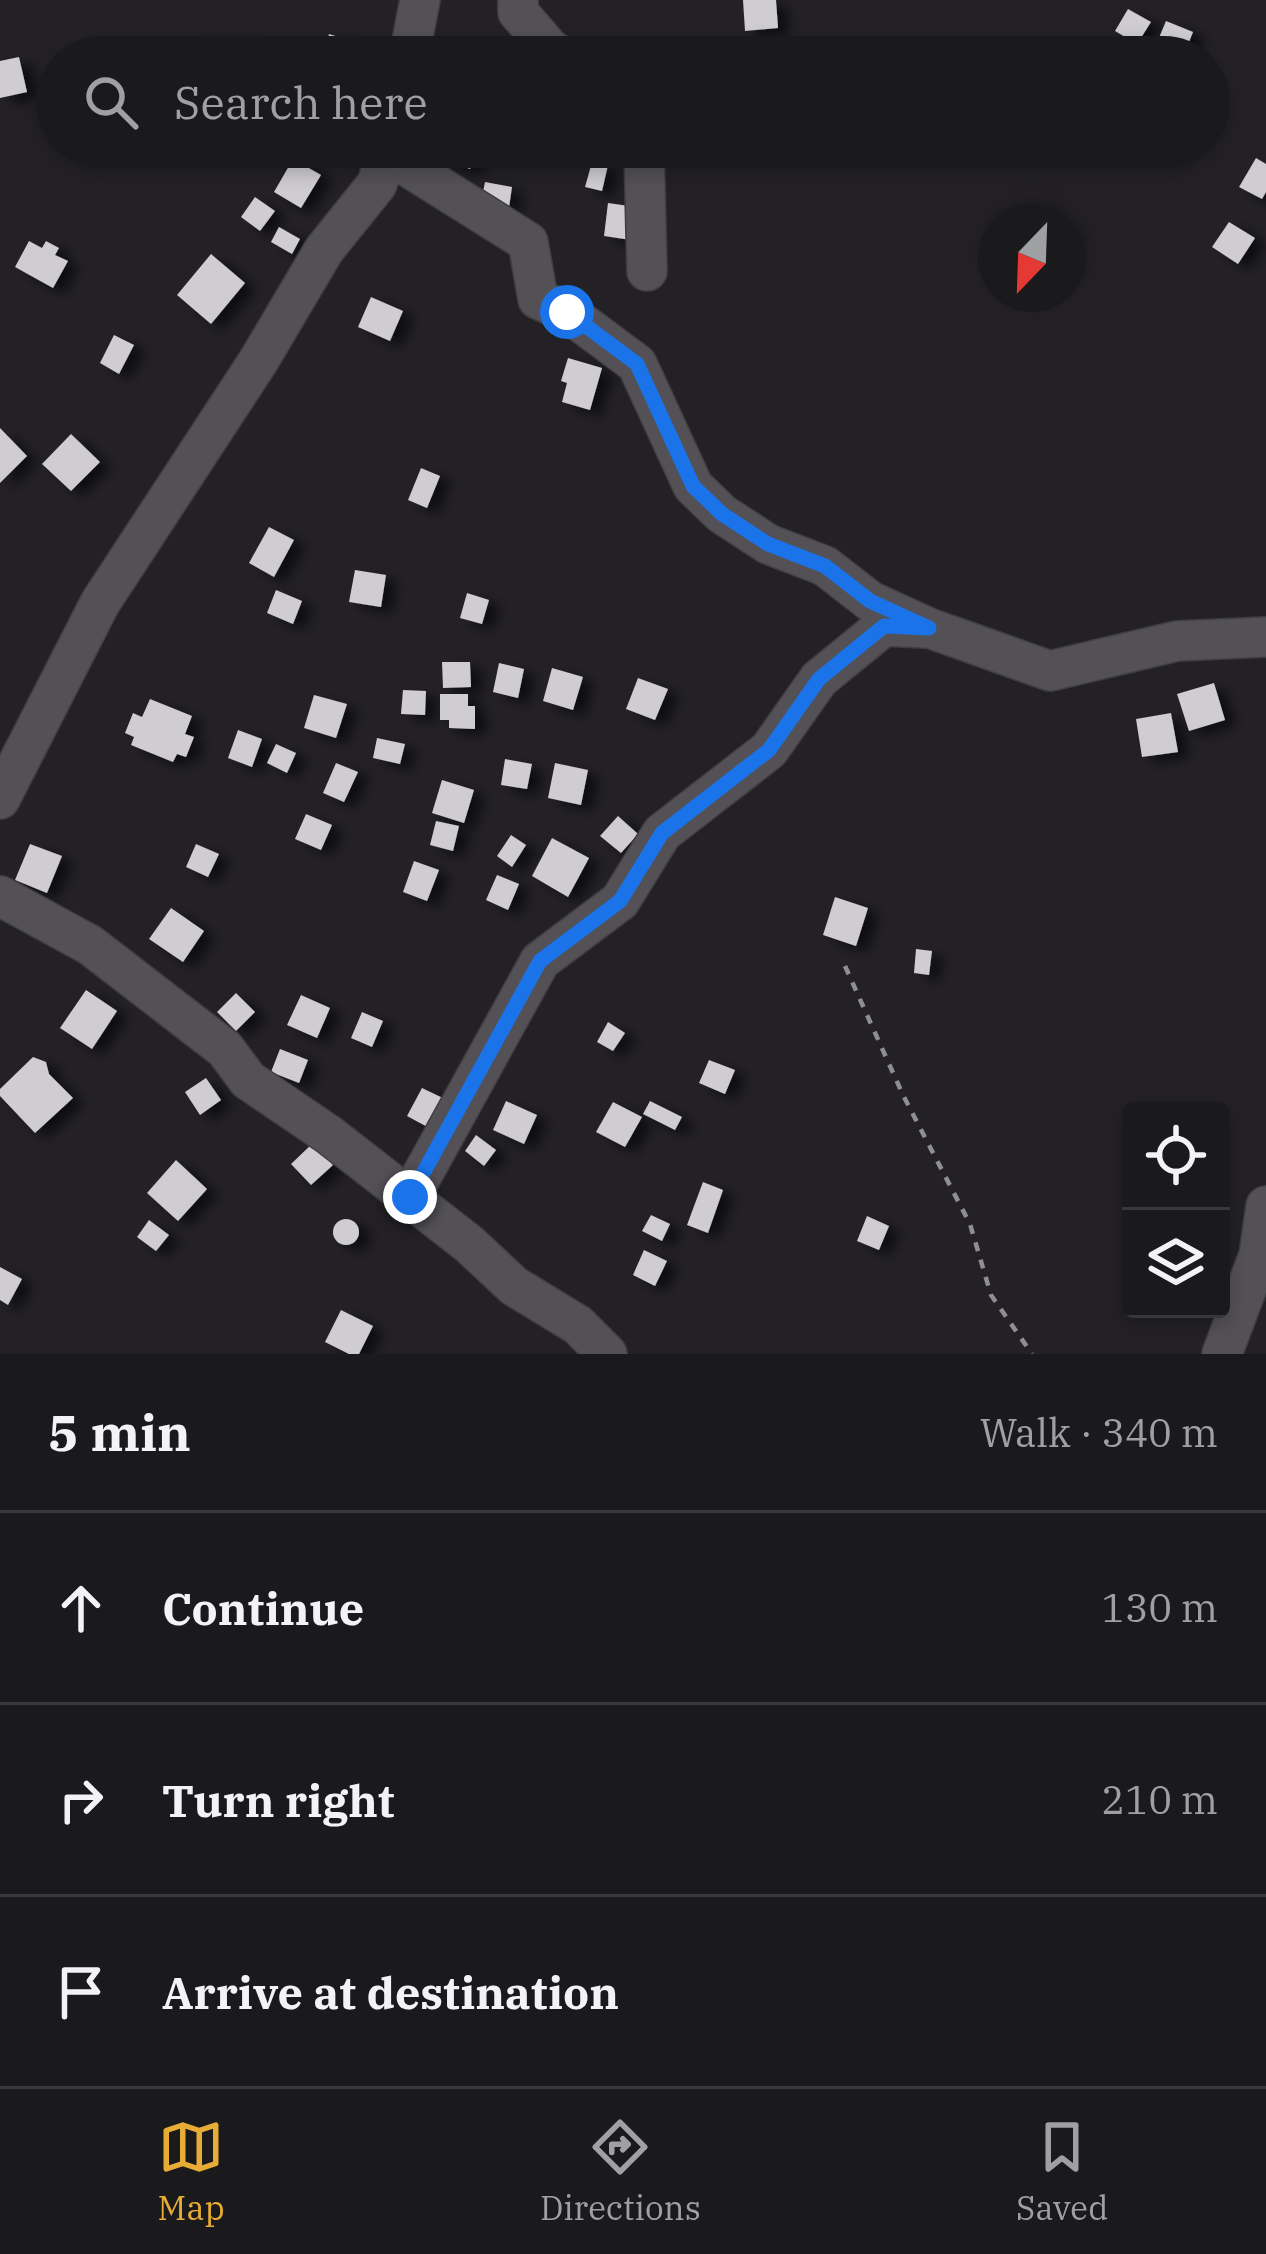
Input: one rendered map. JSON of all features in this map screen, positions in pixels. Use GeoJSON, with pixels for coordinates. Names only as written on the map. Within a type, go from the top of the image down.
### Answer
{"type":"FeatureCollection","features":[{"type":"Feature","properties":{"kind":"street"},"geometry":{"type":"LineString","coordinates":[[413,36],[420,0]]}},
{"type":"Feature","properties":{"kind":"street"},"geometry":{"type":"LineString","coordinates":[[518,0],[518,12],[539,36]]}},
{"type":"Feature","properties":{"kind":"street"},"geometry":{"type":"LineString","coordinates":[[0,799],[100,603],[259,360],[324,250],[377,184],[382,168]]}},
{"type":"Feature","properties":{"kind":"street"},"geometry":{"type":"LineString","coordinates":[[415,168],[528,242],[538,298],[567,312],[637,364],[693,486],[722,514],[768,544],[825,566],[870,601],[929,628],[1050,671],[1177,641],[1266,637]]}},
{"type":"Feature","properties":{"kind":"street"},"geometry":{"type":"LineString","coordinates":[[645,168],[647,271]]}},
{"type":"Feature","properties":{"kind":"street"},"geometry":{"type":"LineString","coordinates":[[410,1197],[540,961],[620,901],[662,833],[769,750],[819,679],[884,626],[929,628]]}},
{"type":"Feature","properties":{"kind":"street"},"geometry":{"type":"LineString","coordinates":[[0,896],[90,945],[225,1049],[248,1080],[410,1197],[514,1286],[578,1325],[607,1354]]}},
{"type":"Feature","properties":{"kind":"street"},"geometry":{"type":"LineString","coordinates":[[1222,1354],[1259,1255],[1266,1206]]}},
{"type":"Feature","properties":{"kind":"path"},"geometry":{"type":"LineString","coordinates":[[845,966],[903,1094],[970,1224],[992,1295],[1032,1354]]}},
{"type":"Feature","properties":{"kind":"building"},"geometry":{"type":"Polygon","coordinates":[[[743,0],[776,0],[778,28],[745,31],[743,0]]]}},
{"type":"Feature","properties":{"kind":"building"},"geometry":{"type":"Polygon","coordinates":[[[1128,9],[1151,22],[1142,36],[1115,31],[1128,9]]]}},
{"type":"Feature","properties":{"kind":"building"},"geometry":{"type":"Polygon","coordinates":[[[1166,21],[1193,32],[1191,36],[1160,36],[1166,21]]]}},
{"type":"Feature","properties":{"kind":"building"},"geometry":{"type":"Polygon","coordinates":[[[19,57],[27,92],[0,98],[0,61],[19,57]]]}},
{"type":"Feature","properties":{"kind":"building"},"geometry":{"type":"Polygon","coordinates":[[[1256,158],[1266,164],[1262,199],[1239,187],[1256,158]]]}},
{"type":"Feature","properties":{"kind":"building"},"geometry":{"type":"Polygon","coordinates":[[[288,168],[309,168],[321,175],[301,208],[274,192],[288,168]]]}},
{"type":"Feature","properties":{"kind":"building"},"geometry":{"type":"Polygon","coordinates":[[[590,168],[607,168],[602,191],[585,187],[590,168]]]}},
{"type":"Feature","properties":{"kind":"building"},"geometry":{"type":"Polygon","coordinates":[[[485,182],[512,187],[509,207],[481,202],[485,182]]]}},
{"type":"Feature","properties":{"kind":"building"},"geometry":{"type":"Polygon","coordinates":[[[255,197],[275,211],[260,231],[241,217],[255,197]]]}},
{"type":"Feature","properties":{"kind":"building"},"geometry":{"type":"Polygon","coordinates":[[[608,203],[643,208],[638,241],[604,236],[608,203]]]}},
{"type":"Feature","properties":{"kind":"building"},"geometry":{"type":"Polygon","coordinates":[[[1229,222],[1255,238],[1238,264],[1212,247],[1229,222]]]}},
{"type":"Feature","properties":{"kind":"building"},"geometry":{"type":"Polygon","coordinates":[[[279,227],[300,239],[292,254],[271,242],[279,227]]]}},
{"type":"Feature","properties":{"kind":"building"},"geometry":{"type":"Polygon","coordinates":[[[29,241],[42,248],[46,241],[59,248],[55,255],[68,261],[53,288],[15,267],[29,241]]]}},
{"type":"Feature","properties":{"kind":"building"},"geometry":{"type":"Polygon","coordinates":[[[211,254],[245,283],[211,324],[177,295],[211,254]]]}},
{"type":"Feature","properties":{"kind":"building"},"geometry":{"type":"Polygon","coordinates":[[[371,297],[403,311],[390,341],[358,327],[371,297]]]}},
{"type":"Feature","properties":{"kind":"building"},"geometry":{"type":"Polygon","coordinates":[[[114,335],[134,345],[119,374],[100,363],[114,335]]]}},
{"type":"Feature","properties":{"kind":"building"},"geometry":{"type":"Polygon","coordinates":[[[568,358],[602,368],[590,410],[562,402],[567,383],[561,381],[568,358]]]}},
{"type":"Feature","properties":{"kind":"building"},"geometry":{"type":"Polygon","coordinates":[[[0,428],[27,456],[0,483],[0,428]]]}},
{"type":"Feature","properties":{"kind":"building"},"geometry":{"type":"Polygon","coordinates":[[[71,434],[100,462],[71,491],[42,464],[71,434]]]}},
{"type":"Feature","properties":{"kind":"building"},"geometry":{"type":"Polygon","coordinates":[[[421,468],[440,476],[427,508],[408,500],[421,468]]]}},
{"type":"Feature","properties":{"kind":"building"},"geometry":{"type":"Polygon","coordinates":[[[269,527],[294,540],[274,577],[249,563],[269,527]]]}},
{"type":"Feature","properties":{"kind":"building"},"geometry":{"type":"Polygon","coordinates":[[[355,570],[386,575],[381,607],[349,602],[355,570]]]}},
{"type":"Feature","properties":{"kind":"building"},"geometry":{"type":"Polygon","coordinates":[[[276,590],[302,601],[293,624],[267,613],[276,590]]]}},
{"type":"Feature","properties":{"kind":"building"},"geometry":{"type":"Polygon","coordinates":[[[467,593],[489,600],[482,624],[460,618],[467,593]]]}},
{"type":"Feature","properties":{"kind":"building"},"geometry":{"type":"Polygon","coordinates":[[[442,662],[470,662],[471,687],[443,688],[442,662]]]}},
{"type":"Feature","properties":{"kind":"building"},"geometry":{"type":"Polygon","coordinates":[[[499,663],[524,669],[518,698],[493,692],[499,663]]]}},
{"type":"Feature","properties":{"kind":"building"},"geometry":{"type":"Polygon","coordinates":[[[552,668],[583,677],[573,710],[543,701],[552,668]]]}},
{"type":"Feature","properties":{"kind":"building"},"geometry":{"type":"Polygon","coordinates":[[[638,678],[668,689],[655,720],[626,709],[638,678]]]}},
{"type":"Feature","properties":{"kind":"building"},"geometry":{"type":"Polygon","coordinates":[[[1214,683],[1225,720],[1189,731],[1177,694],[1214,683]]]}},
{"type":"Feature","properties":{"kind":"building"},"geometry":{"type":"Polygon","coordinates":[[[403,690],[426,691],[425,715],[401,714],[403,690]]]}},
{"type":"Feature","properties":{"kind":"building"},"geometry":{"type":"Polygon","coordinates":[[[440,694],[468,694],[468,706],[475,706],[475,729],[449,728],[449,720],[440,720],[440,694]]]}},
{"type":"Feature","properties":{"kind":"building"},"geometry":{"type":"Polygon","coordinates":[[[314,695],[347,704],[336,738],[304,728],[314,695]]]}},
{"type":"Feature","properties":{"kind":"building"},"geometry":{"type":"Polygon","coordinates":[[[150,699],[192,716],[185,734],[194,737],[186,757],[177,754],[173,762],[131,745],[134,737],[125,733],[133,713],[142,717],[150,699]]]}},
{"type":"Feature","properties":{"kind":"building"},"geometry":{"type":"Polygon","coordinates":[[[1171,713],[1178,752],[1142,757],[1136,719],[1171,713]]]}},
{"type":"Feature","properties":{"kind":"building"},"geometry":{"type":"Polygon","coordinates":[[[238,730],[262,739],[252,767],[228,758],[238,730]]]}},
{"type":"Feature","properties":{"kind":"building"},"geometry":{"type":"Polygon","coordinates":[[[377,738],[405,744],[400,764],[373,758],[377,738]]]}},
{"type":"Feature","properties":{"kind":"building"},"geometry":{"type":"Polygon","coordinates":[[[276,744],[296,753],[287,773],[267,763],[276,744]]]}},
{"type":"Feature","properties":{"kind":"building"},"geometry":{"type":"Polygon","coordinates":[[[505,759],[532,764],[527,789],[501,785],[505,759]]]}},
{"type":"Feature","properties":{"kind":"building"},"geometry":{"type":"Polygon","coordinates":[[[336,763],[358,772],[344,802],[323,793],[336,763]]]}},
{"type":"Feature","properties":{"kind":"building"},"geometry":{"type":"Polygon","coordinates":[[[555,763],[588,770],[581,805],[548,798],[555,763]]]}},
{"type":"Feature","properties":{"kind":"building"},"geometry":{"type":"Polygon","coordinates":[[[442,780],[474,790],[464,823],[432,813],[442,780]]]}},
{"type":"Feature","properties":{"kind":"building"},"geometry":{"type":"Polygon","coordinates":[[[306,814],[332,825],[321,850],[295,839],[306,814]]]}},
{"type":"Feature","properties":{"kind":"building"},"geometry":{"type":"Polygon","coordinates":[[[618,816],[638,834],[621,853],[600,836],[618,816]]]}},
{"type":"Feature","properties":{"kind":"building"},"geometry":{"type":"Polygon","coordinates":[[[436,821],[459,826],[453,851],[430,845],[436,821]]]}},
{"type":"Feature","properties":{"kind":"building"},"geometry":{"type":"Polygon","coordinates":[[[511,835],[526,845],[512,867],[497,856],[511,835]]]}},
{"type":"Feature","properties":{"kind":"building"},"geometry":{"type":"Polygon","coordinates":[[[552,838],[589,858],[568,897],[532,876],[552,838]]]}},
{"type":"Feature","properties":{"kind":"building"},"geometry":{"type":"Polygon","coordinates":[[[30,844],[62,856],[47,893],[15,880],[30,844]]]}},
{"type":"Feature","properties":{"kind":"building"},"geometry":{"type":"Polygon","coordinates":[[[196,844],[219,854],[208,877],[186,867],[196,844]]]}},
{"type":"Feature","properties":{"kind":"building"},"geometry":{"type":"Polygon","coordinates":[[[414,861],[439,870],[427,901],[403,892],[414,861]]]}},
{"type":"Feature","properties":{"kind":"building"},"geometry":{"type":"Polygon","coordinates":[[[497,875],[519,884],[508,910],[486,900],[497,875]]]}},
{"type":"Feature","properties":{"kind":"building"},"geometry":{"type":"Polygon","coordinates":[[[835,897],[868,908],[856,946],[823,935],[835,897]]]}},
{"type":"Feature","properties":{"kind":"building"},"geometry":{"type":"Polygon","coordinates":[[[171,908],[204,931],[183,962],[149,939],[171,908]]]}},
{"type":"Feature","properties":{"kind":"building"},"geometry":{"type":"Polygon","coordinates":[[[916,949],[932,951],[929,975],[914,973],[916,949]]]}},
{"type":"Feature","properties":{"kind":"building"},"geometry":{"type":"Polygon","coordinates":[[[86,990],[117,1011],[92,1049],[60,1028],[86,990]]]}},
{"type":"Feature","properties":{"kind":"building"},"geometry":{"type":"Polygon","coordinates":[[[236,993],[255,1012],[236,1031],[217,1012],[236,993]]]}},
{"type":"Feature","properties":{"kind":"building"},"geometry":{"type":"Polygon","coordinates":[[[301,995],[330,1008],[317,1038],[287,1025],[301,995]]]}},
{"type":"Feature","properties":{"kind":"building"},"geometry":{"type":"Polygon","coordinates":[[[362,1012],[383,1021],[372,1047],[351,1038],[362,1012]]]}},
{"type":"Feature","properties":{"kind":"building"},"geometry":{"type":"Polygon","coordinates":[[[608,1022],[625,1033],[613,1051],[597,1042],[608,1022]]]}},
{"type":"Feature","properties":{"kind":"building"},"geometry":{"type":"Polygon","coordinates":[[[280,1049],[308,1060],[299,1083],[271,1072],[280,1049]]]}},
{"type":"Feature","properties":{"kind":"building"},"geometry":{"type":"Polygon","coordinates":[[[33,1057],[46,1062],[49,1074],[73,1098],[35,1133],[0,1096],[0,1089],[33,1057]]]}},
{"type":"Feature","properties":{"kind":"building"},"geometry":{"type":"Polygon","coordinates":[[[709,1060],[735,1070],[725,1094],[699,1083],[709,1060]]]}},
{"type":"Feature","properties":{"kind":"building"},"geometry":{"type":"Polygon","coordinates":[[[206,1078],[221,1100],[200,1115],[185,1092],[206,1078]]]}},
{"type":"Feature","properties":{"kind":"building"},"geometry":{"type":"Polygon","coordinates":[[[422,1088],[451,1102],[435,1131],[407,1116],[422,1088]]]}},
{"type":"Feature","properties":{"kind":"building"},"geometry":{"type":"Polygon","coordinates":[[[506,1101],[537,1115],[524,1144],[493,1130],[506,1101]]]}},
{"type":"Feature","properties":{"kind":"building"},"geometry":{"type":"Polygon","coordinates":[[[650,1101],[682,1117],[675,1130],[643,1114],[650,1101]]]}},
{"type":"Feature","properties":{"kind":"building"},"geometry":{"type":"Polygon","coordinates":[[[613,1102],[642,1117],[625,1147],[596,1132],[613,1102]]]}},
{"type":"Feature","properties":{"kind":"building"},"geometry":{"type":"Polygon","coordinates":[[[476,1135],[496,1150],[484,1166],[465,1151],[476,1135]]]}},
{"type":"Feature","properties":{"kind":"building"},"geometry":{"type":"Polygon","coordinates":[[[313,1143],[333,1165],[311,1185],[291,1164],[313,1143]]]}},
{"type":"Feature","properties":{"kind":"building"},"geometry":{"type":"Polygon","coordinates":[[[176,1160],[207,1189],[178,1221],[147,1193],[176,1160]]]}},
{"type":"Feature","properties":{"kind":"building"},"geometry":{"type":"Polygon","coordinates":[[[703,1182],[723,1190],[708,1233],[687,1225],[703,1182]]]}},
{"type":"Feature","properties":{"kind":"building"},"geometry":{"type":"Polygon","coordinates":[[[651,1215],[670,1224],[662,1241],[642,1231],[651,1215]]]}},
{"type":"Feature","properties":{"kind":"building"},"geometry":{"type":"Polygon","coordinates":[[[867,1216],[889,1226],[879,1250],[857,1241],[867,1216]]]}},
{"type":"Feature","properties":{"kind":"building"},"geometry":{"type":"Polygon","coordinates":[[[346,1219],[359,1232],[346,1245],[333,1232],[346,1219]]]}},
{"type":"Feature","properties":{"kind":"building"},"geometry":{"type":"Polygon","coordinates":[[[149,1220],[169,1235],[156,1251],[137,1237],[149,1220]]]}},
{"type":"Feature","properties":{"kind":"building"},"geometry":{"type":"Polygon","coordinates":[[[644,1250],[667,1261],[655,1286],[633,1275],[644,1250]]]}},
{"type":"Feature","properties":{"kind":"building"},"geometry":{"type":"Polygon","coordinates":[[[0,1267],[22,1279],[8,1305],[0,1300],[0,1267]]]}},
{"type":"Feature","properties":{"kind":"building"},"geometry":{"type":"Polygon","coordinates":[[[341,1310],[373,1326],[359,1354],[325,1342],[341,1310]]]}},
{"type":"Feature","properties":{"kind":"route"},"geometry":{"type":"LineString","coordinates":[[410,1197],[540,961],[620,901],[662,833],[769,750],[819,679],[884,626],[929,628],[870,601],[825,566],[768,544],[722,514],[693,486],[637,364],[567,312]]}}]}
